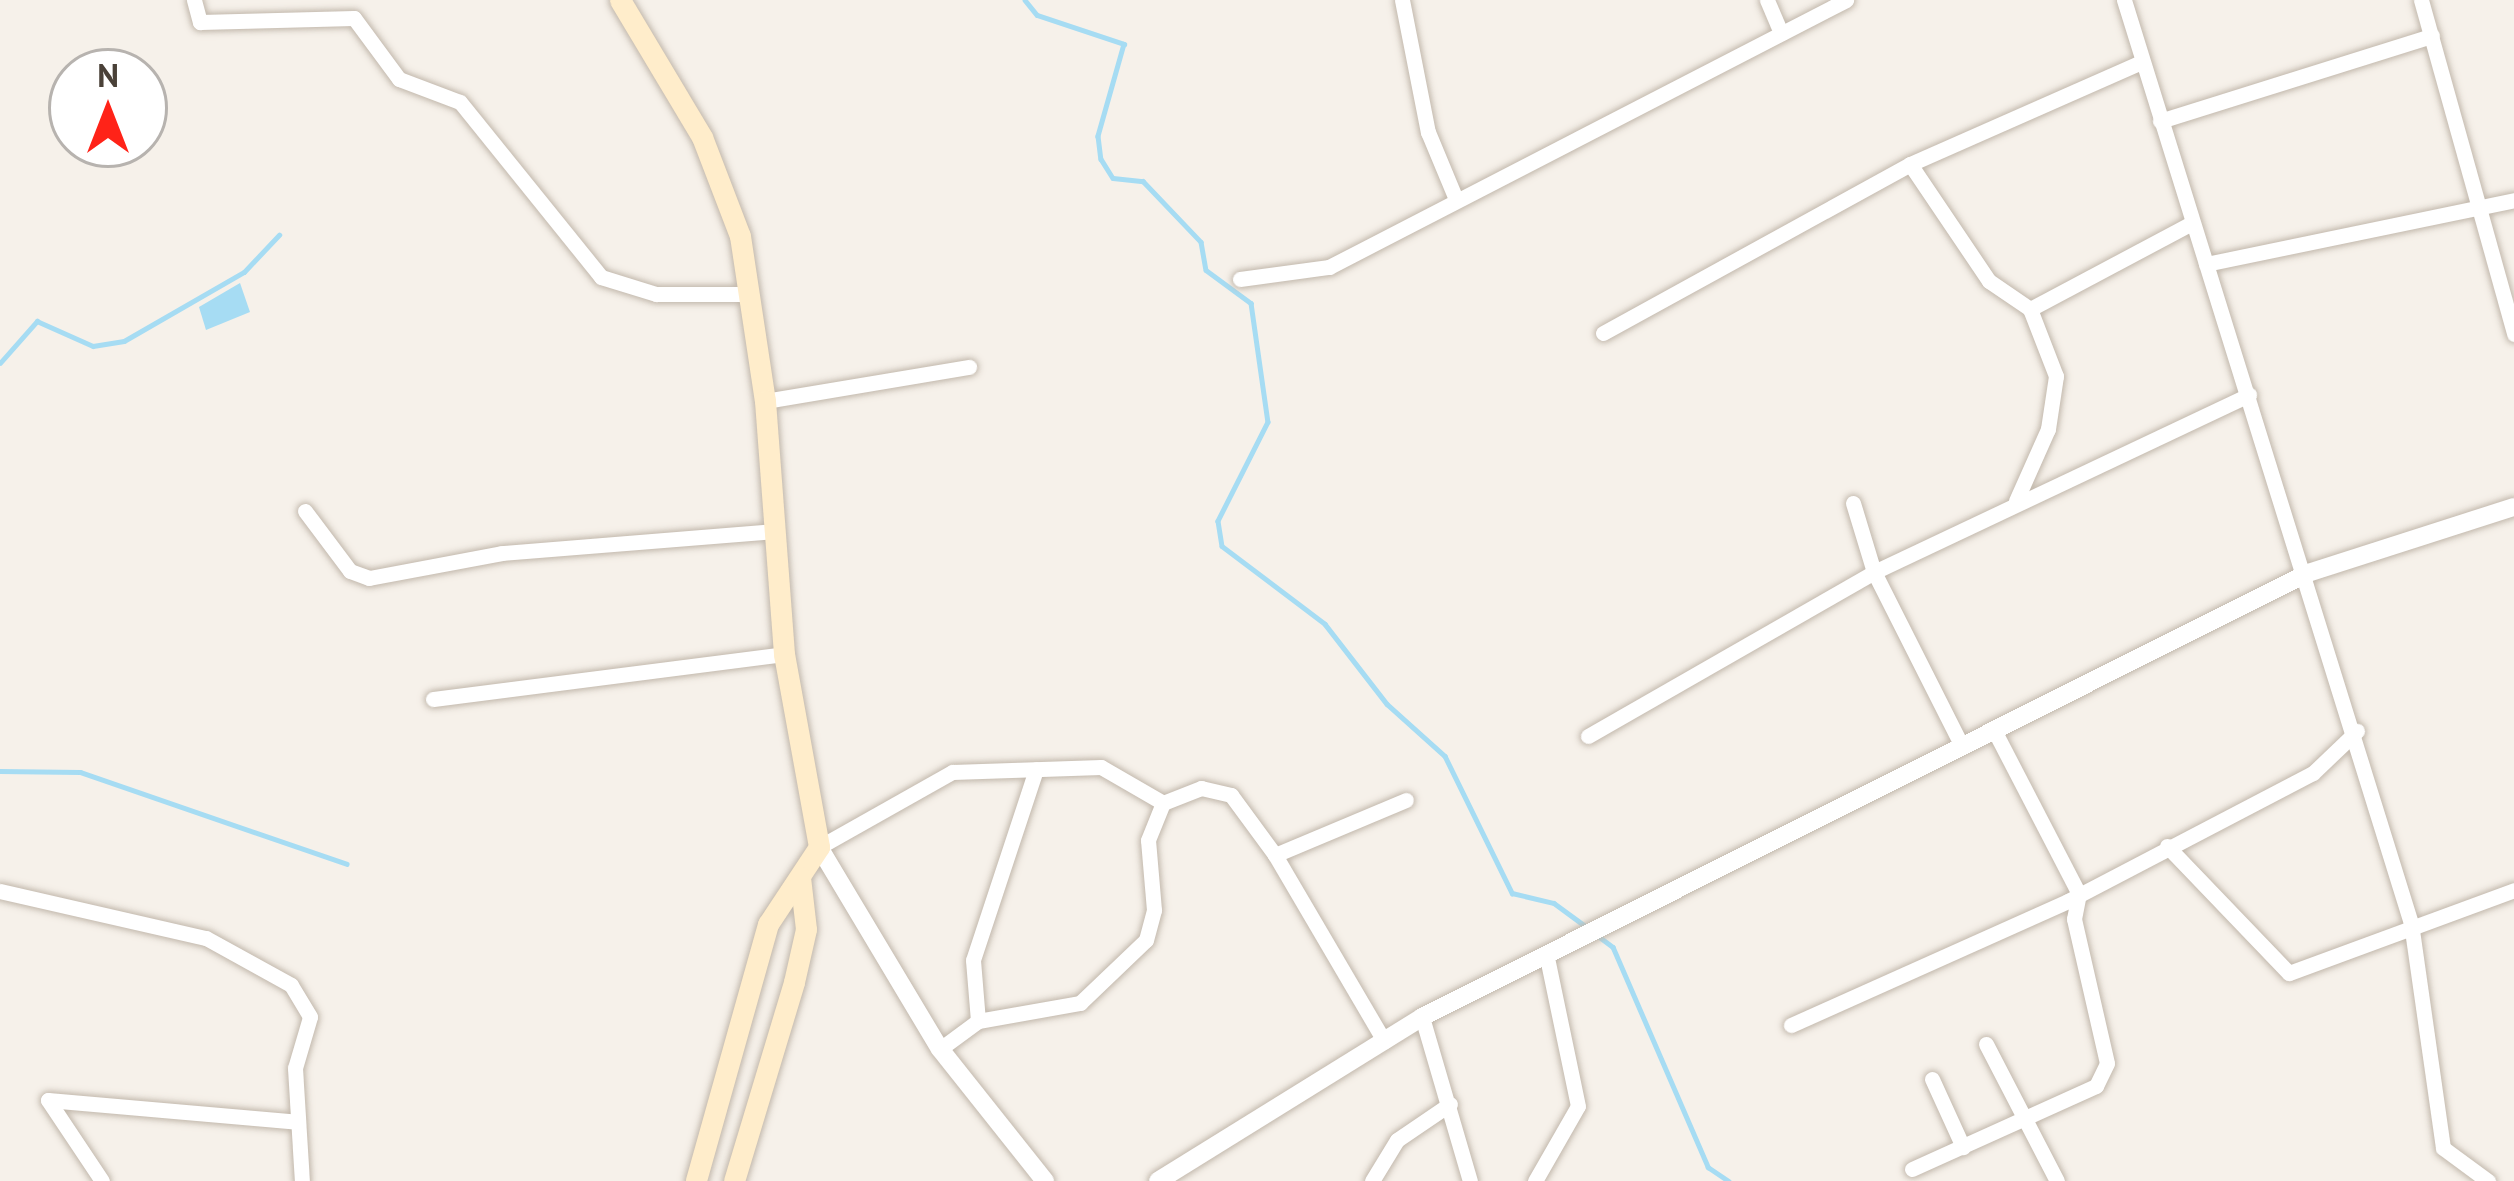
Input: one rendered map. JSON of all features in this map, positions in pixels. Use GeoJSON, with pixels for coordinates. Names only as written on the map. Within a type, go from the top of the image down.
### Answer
{"type":"FeatureCollection","features":[{"type":"Feature","properties":{"kind":"main road"},"geometry":{"type":"LineString","coordinates":[[620,0],[722,176],[751,293],[765,401],[784,654],[819,847],[768,923],[696,1181]]}},
{"type":"Feature","properties":{"kind":"main road"},"geometry":{"type":"LineString","coordinates":[[734,1181],[806,928],[800,878]]}},
{"type":"Feature","properties":{"kind":"main road"},"geometry":{"type":"LineString","coordinates":[[711,1128],[746,1138]]}},
{"type":"Feature","properties":{"kind":"street"},"geometry":{"type":"LineString","coordinates":[[194,0],[200,22],[354,18],[399,79],[460,102],[601,278],[656,294],[751,293]]}},
{"type":"Feature","properties":{"kind":"street"},"geometry":{"type":"LineString","coordinates":[[1402,0],[1428,132],[1455,197]]}},
{"type":"Feature","properties":{"kind":"street"},"geometry":{"type":"LineString","coordinates":[[1767,0],[1780,33]]}},
{"type":"Feature","properties":{"kind":"street"},"geometry":{"type":"LineString","coordinates":[[1240,279],[1329,267],[1455,197],[1846,0]]}},
{"type":"Feature","properties":{"kind":"street"},"geometry":{"type":"LineString","coordinates":[[2124,0],[2139,63],[2308,573],[2411,923],[2443,1148],[2488,1181]]}},
{"type":"Feature","properties":{"kind":"street"},"geometry":{"type":"LineString","coordinates":[[2421,0],[2514,334]]}},
{"type":"Feature","properties":{"kind":"street"},"geometry":{"type":"LineString","coordinates":[[2160,121],[2432,36]]}},
{"type":"Feature","properties":{"kind":"street"},"geometry":{"type":"LineString","coordinates":[[1604,333],[1910,164],[2139,63]]}},
{"type":"Feature","properties":{"kind":"street"},"geometry":{"type":"LineString","coordinates":[[1910,164],[1989,281],[2030,309],[2056,376],[2048,429],[2016,501]]}},
{"type":"Feature","properties":{"kind":"street"},"geometry":{"type":"LineString","coordinates":[[2206,264],[2514,200]]}},
{"type":"Feature","properties":{"kind":"street"},"geometry":{"type":"LineString","coordinates":[[2030,309],[2192,223]]}},
{"type":"Feature","properties":{"kind":"street"},"geometry":{"type":"LineString","coordinates":[[765,401],[969,367]]}},
{"type":"Feature","properties":{"kind":"street"},"geometry":{"type":"LineString","coordinates":[[1588,736],[1874,572],[2249,395]]}},
{"type":"Feature","properties":{"kind":"street"},"geometry":{"type":"LineString","coordinates":[[1852,503],[1874,572],[1962,746]]}},
{"type":"Feature","properties":{"kind":"street"},"geometry":{"type":"LineString","coordinates":[[1174,1178],[1422,1017],[1546,952],[1611,929],[2308,573],[2514,507]]}},
{"type":"Feature","properties":{"kind":"street"},"geometry":{"type":"LineString","coordinates":[[305,511],[350,571],[369,578],[502,553],[774,531]]}},
{"type":"Feature","properties":{"kind":"street"},"geometry":{"type":"LineString","coordinates":[[433,699],[784,654]]}},
{"type":"Feature","properties":{"kind":"street"},"geometry":{"type":"LineString","coordinates":[[1912,1168],[2028,1123],[2096,1086],[2108,1063],[2074,919],[2078,894],[1994,730]]}},
{"type":"Feature","properties":{"kind":"street"},"geometry":{"type":"LineString","coordinates":[[1791,1025],[2078,894],[2313,773],[2357,731]]}},
{"type":"Feature","properties":{"kind":"street"},"geometry":{"type":"LineString","coordinates":[[1046,1181],[940,1048],[819,847],[952,772],[1102,767],[1163,803]]}},
{"type":"Feature","properties":{"kind":"street"},"geometry":{"type":"LineString","coordinates":[[978,1022],[973,960],[1036,769]]}},
{"type":"Feature","properties":{"kind":"street"},"geometry":{"type":"LineString","coordinates":[[940,1048],[978,1022],[1080,1003],[1146,940],[1154,910],[1148,840],[1163,803],[1201,788],[1231,795],[1275,855],[1384,1041]]}},
{"type":"Feature","properties":{"kind":"street"},"geometry":{"type":"LineString","coordinates":[[1275,855],[1406,800]]}},
{"type":"Feature","properties":{"kind":"street"},"geometry":{"type":"LineString","coordinates":[[2167,846],[2289,974],[2411,923],[2514,890]]}},
{"type":"Feature","properties":{"kind":"street"},"geometry":{"type":"LineString","coordinates":[[0,891],[206,938],[268,966],[310,1017],[296,1068],[302,1181]]}},
{"type":"Feature","properties":{"kind":"street"},"geometry":{"type":"LineString","coordinates":[[1535,1181],[1578,1106],[1546,952]]}},
{"type":"Feature","properties":{"kind":"street"},"geometry":{"type":"LineString","coordinates":[[1422,1017],[1470,1181]]}},
{"type":"Feature","properties":{"kind":"street"},"geometry":{"type":"LineString","coordinates":[[1986,1044],[2057,1181]]}},
{"type":"Feature","properties":{"kind":"street"},"geometry":{"type":"LineString","coordinates":[[1932,1079],[1963,1147]]}},
{"type":"Feature","properties":{"kind":"street"},"geometry":{"type":"LineString","coordinates":[[102,1181],[48,1100],[297,1121]]}},
{"type":"Feature","properties":{"kind":"street"},"geometry":{"type":"LineString","coordinates":[[1372,1181],[1397,1139],[1450,1104]]}},
{"type":"Feature","properties":{"kind":"water"},"geometry":{"type":"Polygon","coordinates":[[[240,283],[250,312],[206,330],[199,307],[240,283]]]}},
{"type":"Feature","properties":{"kind":"waterway"},"geometry":{"type":"LineString","coordinates":[[1025,0],[1037,15],[1124,44],[1098,136],[1101,159],[1113,178],[1143,181],[1201,242],[1206,270],[1251,303],[1268,422],[1218,521],[1222,546],[1325,624],[1387,704],[1445,756],[1512,893],[1554,903],[1588,928]]}},
{"type":"Feature","properties":{"kind":"waterway"},"geometry":{"type":"LineString","coordinates":[[0,363],[37,321],[93,346],[124,341],[244,272],[279,235]]}},
{"type":"Feature","properties":{"kind":"waterway"},"geometry":{"type":"LineString","coordinates":[[0,771],[80,772],[347,864]]}},
{"type":"Feature","properties":{"kind":"waterway"},"geometry":{"type":"LineString","coordinates":[[1597,935],[1613,947],[1708,1167],[1729,1181]]}}]}
